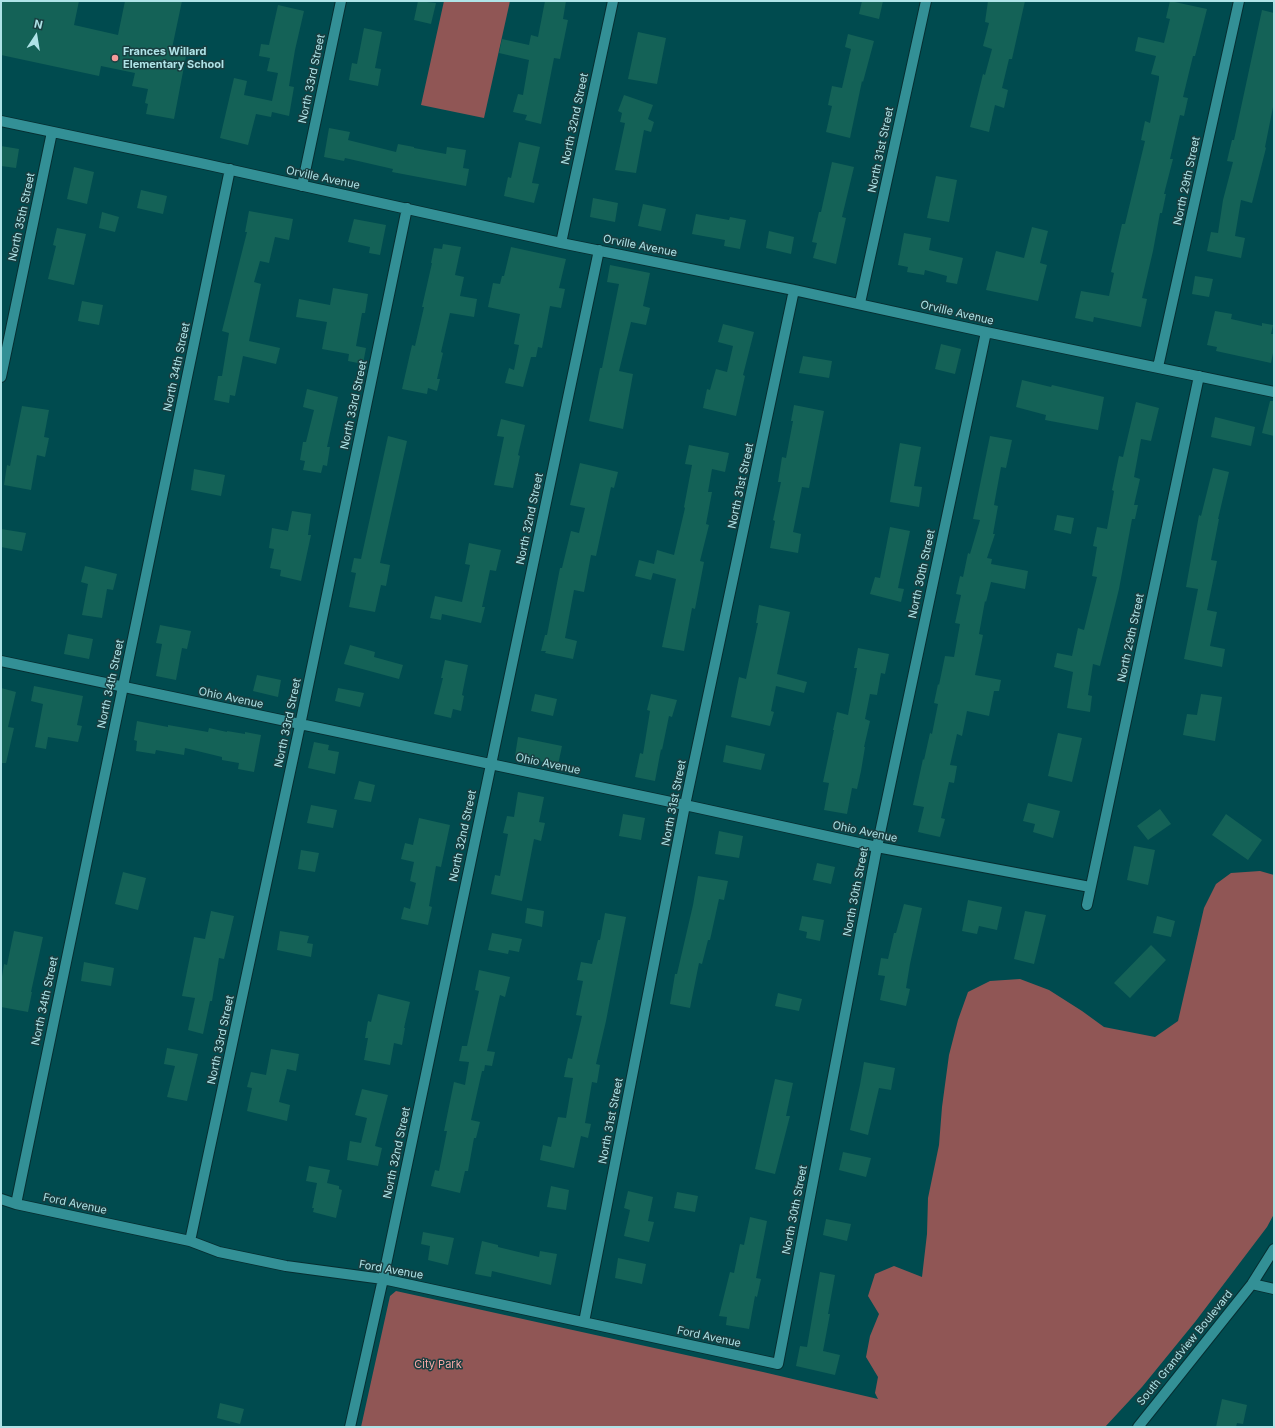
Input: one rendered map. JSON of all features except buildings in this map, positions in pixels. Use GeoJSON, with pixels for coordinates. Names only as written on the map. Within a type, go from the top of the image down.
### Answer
{"type":"FeatureCollection","features":[{"type":"Feature","properties":{"kind":"street","name":"North 33rd Street"},"geometry":{"type":"LineString","coordinates":[[302,186],[341,1]]}},
{"type":"Feature","properties":{"kind":"street","name":"North 32nd Street"},"geometry":{"type":"LineString","coordinates":[[561,243],[613,1]]}},
{"type":"Feature","properties":{"kind":"street","name":"North 31st Street"},"geometry":{"type":"LineString","coordinates":[[860,303],[926,1]]}},
{"type":"Feature","properties":{"kind":"street","name":"North 29th Street"},"geometry":{"type":"LineString","coordinates":[[1158,367],[1239,1]]}},
{"type":"Feature","properties":{"kind":"street","name":"Orville Avenue"},"geometry":{"type":"LineString","coordinates":[[1,121],[230,169],[561,243],[860,303],[986,332],[1274,392]]}},
{"type":"Feature","properties":{"kind":"street","name":"North 35th Street"},"geometry":{"type":"LineString","coordinates":[[1,377],[52,132]]}},
{"type":"Feature","properties":{"kind":"street","name":"North 34th Street"},"geometry":{"type":"LineString","coordinates":[[16,1204],[230,169]]}},
{"type":"Feature","properties":{"kind":"street","name":"North 33rd Street"},"geometry":{"type":"LineString","coordinates":[[190,1241],[300,725],[407,208]]}},
{"type":"Feature","properties":{"kind":"street","name":"North 32nd Street"},"geometry":{"type":"LineString","coordinates":[[350,1427],[383,1279],[599,250]]}},
{"type":"Feature","properties":{"kind":"street","name":"North 31st Street"},"geometry":{"type":"LineString","coordinates":[[584,1322],[685,805],[794,290]]}},
{"type":"Feature","properties":{"kind":"street","name":"North 30th Street"},"geometry":{"type":"LineString","coordinates":[[778,1364],[877,847],[986,332]]}},
{"type":"Feature","properties":{"kind":"street","name":"North 29th Street"},"geometry":{"type":"LineString","coordinates":[[1087,905],[1199,376]]}},
{"type":"Feature","properties":{"kind":"street","name":"Ohio Avenue"},"geometry":{"type":"LineString","coordinates":[[1,661],[685,805],[877,847],[1090,887]]}},
{"type":"Feature","properties":{"kind":"street","name":"Ford Avenue"},"geometry":{"type":"LineString","coordinates":[[1,1199],[16,1204],[190,1241],[219,1252],[286,1266],[383,1279],[778,1364]]}},
{"type":"Feature","properties":{"kind":"street"},"geometry":{"type":"LineString","coordinates":[[1,1205],[16,1204]]}},
{"type":"Feature","properties":{"kind":"street","name":"South Grandview Boulevard"},"geometry":{"type":"LineString","coordinates":[[1138,1427],[1252,1284],[1274,1249]]}},
{"type":"Feature","properties":{"kind":"street"},"geometry":{"type":"LineString","coordinates":[[1252,1284],[1274,1289]]}},
{"type":"Feature","properties":{"kind":"green space"},"geometry":{"type":"Polygon","coordinates":[[[444,1],[510,1],[484,118],[421,105],[444,1]]]}},
{"type":"Feature","properties":{"kind":"green space","name":"City Park"},"geometry":{"type":"Polygon","coordinates":[[[1260,871],[1274,875],[1274,1214],[1267,1227],[1195,1322],[1142,1387],[1105,1427],[361,1427],[390,1296],[396,1291],[763,1372],[878,1399],[875,1393],[878,1377],[866,1357],[870,1336],[879,1314],[868,1296],[875,1274],[894,1266],[922,1277],[927,1234],[928,1198],[939,1145],[942,1107],[949,1055],[958,1020],[968,992],[990,981],[1020,979],[1049,990],[1104,1027],[1155,1037],[1178,1021],[1204,908],[1216,884],[1231,873],[1260,871]]]}},
{"type":"Feature","properties":{"kind":"place","name":"Frances Willard Elementary School"},"geometry":{"type":"Point","coordinates":[115,58]}}]}
